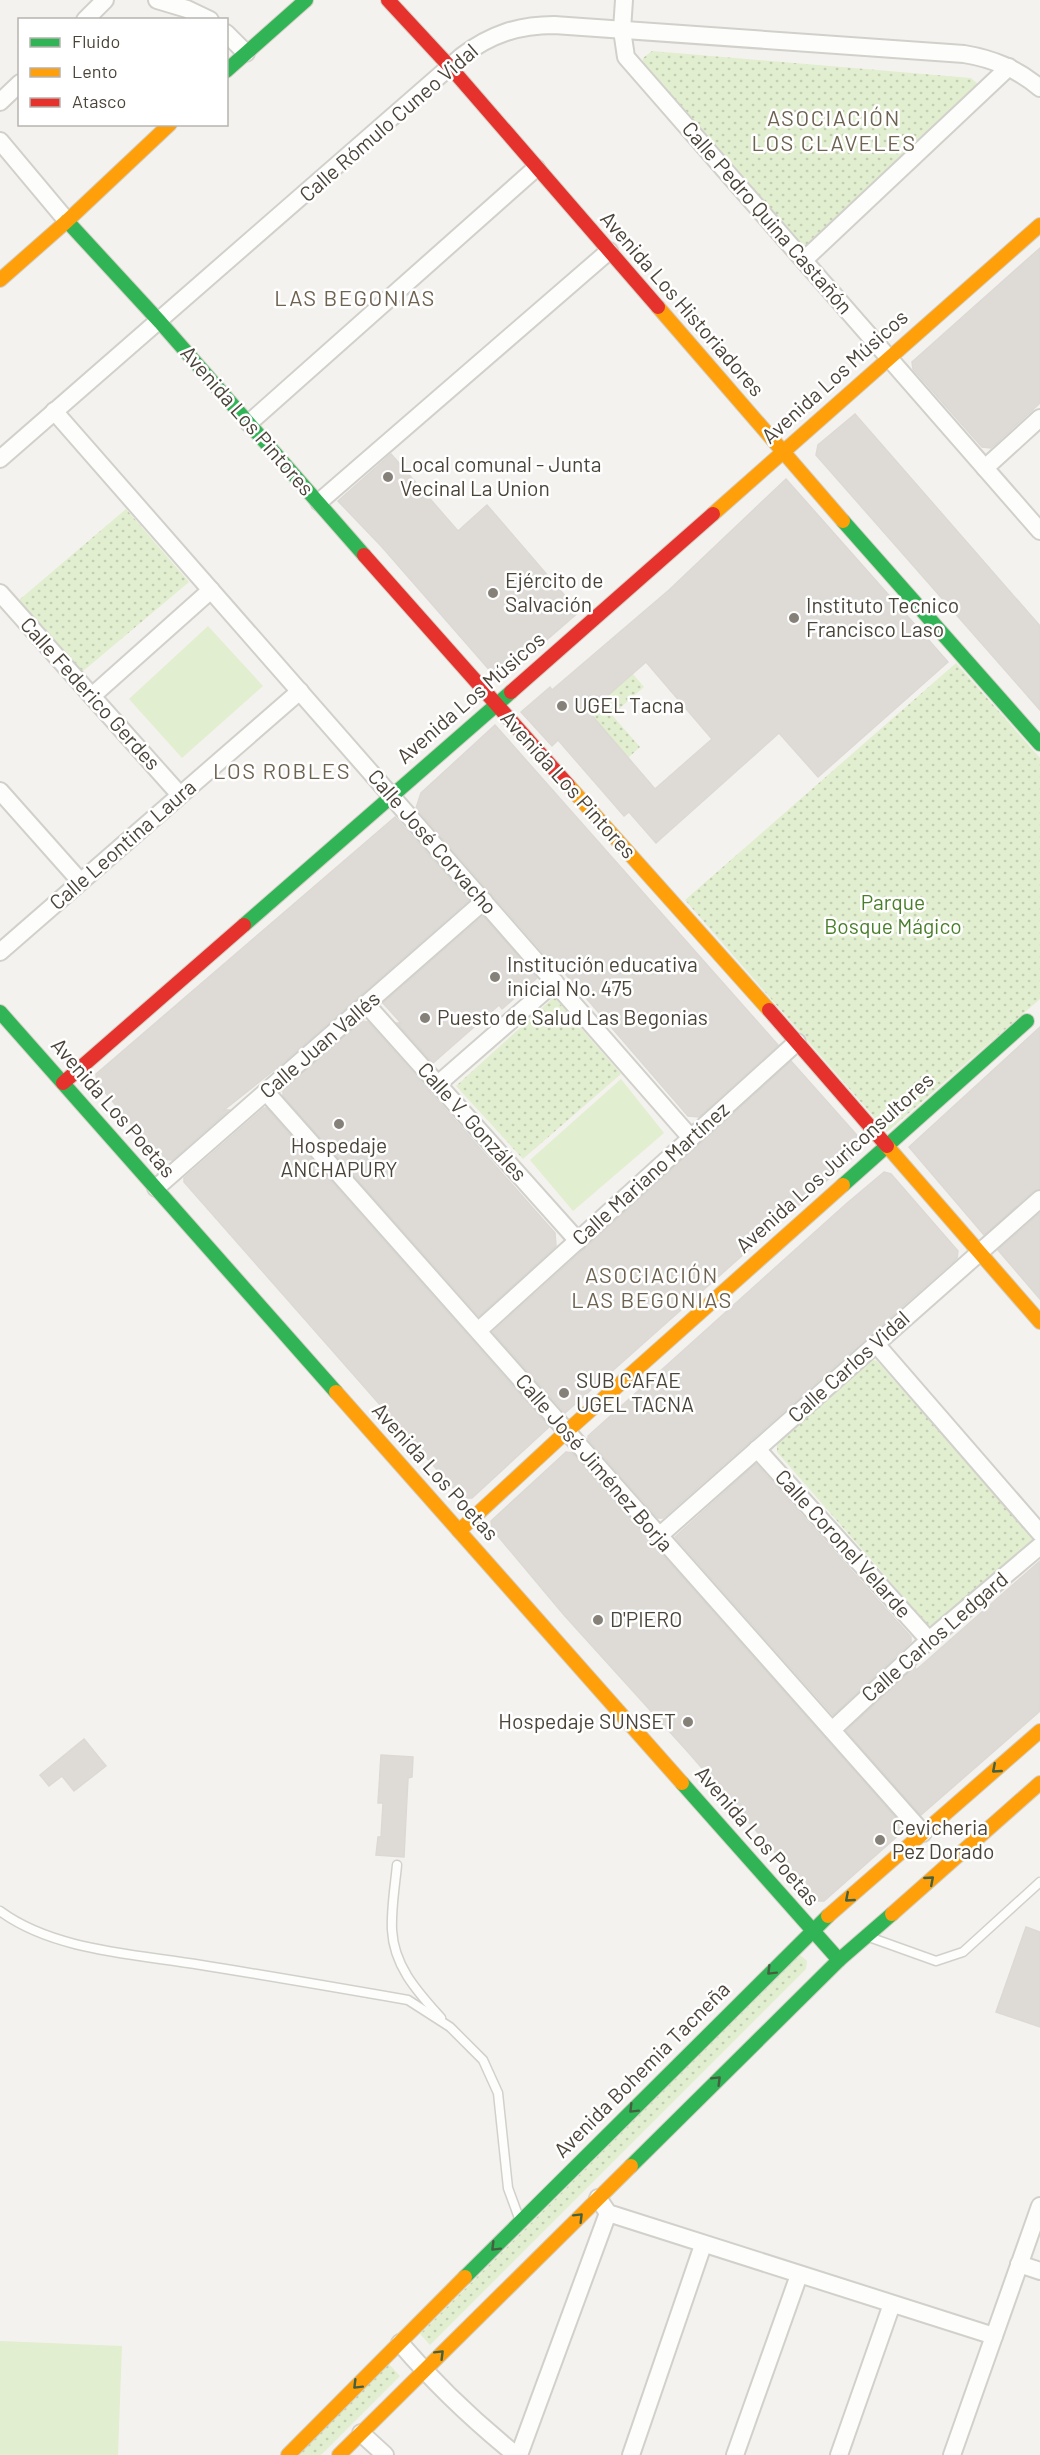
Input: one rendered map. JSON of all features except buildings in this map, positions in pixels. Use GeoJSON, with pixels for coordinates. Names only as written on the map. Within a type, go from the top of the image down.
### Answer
{"type":"FeatureCollection","features":[{"type":"Feature","properties":{"kind":"street"},"geometry":{"type":"LineString","coordinates":[[87,18],[105,0]]}},
{"type":"Feature","properties":{"kind":"street"},"geometry":{"type":"LineString","coordinates":[[157,0],[187,9],[206,18]]}},
{"type":"Feature","properties":{"kind":"street"},"geometry":{"type":"LineString","coordinates":[[228,69],[306,0]]}},
{"type":"Feature","properties":{"kind":"street","name":"Avenida Los Historiadores"},"geometry":{"type":"LineString","coordinates":[[388,0],[451,68],[783,452],[1040,744]]}},
{"type":"Feature","properties":{"kind":"street","name":"Calle Pedro Quina Castañón"},"geometry":{"type":"LineString","coordinates":[[624,0],[622,30],[626,57],[1040,531]]}},
{"type":"Feature","properties":{"kind":"street","name":"Calle Rómulo Cuneo Vidal"},"geometry":{"type":"LineString","coordinates":[[0,459],[160,322],[462,56],[491,37],[523,27],[554,26],[964,54],[985,57],[1010,67],[1040,88]]}},
{"type":"Feature","properties":{"kind":"street"},"geometry":{"type":"LineString","coordinates":[[228,35],[246,53]]}},
{"type":"Feature","properties":{"kind":"street"},"geometry":{"type":"LineString","coordinates":[[804,260],[1010,67]]}},
{"type":"Feature","properties":{"kind":"street"},"geometry":{"type":"LineString","coordinates":[[0,102],[18,85]]}},
{"type":"Feature","properties":{"kind":"street"},"geometry":{"type":"LineString","coordinates":[[0,280],[67,221],[168,126]]}},
{"type":"Feature","properties":{"kind":"street","name":"Avenida Los Pintores"},"geometry":{"type":"LineString","coordinates":[[0,141],[67,221],[160,322],[496,705],[797,1042],[1040,1322]]}},
{"type":"Feature","properties":{"kind":"street"},"geometry":{"type":"LineString","coordinates":[[249,423],[536,168]]}},
{"type":"Feature","properties":{"kind":"street","name":"Avenida Los Músicos"},"geometry":{"type":"LineString","coordinates":[[63,1083],[1040,225]]}},
{"type":"Feature","properties":{"kind":"street"},"geometry":{"type":"LineString","coordinates":[[319,502],[609,251]]}},
{"type":"Feature","properties":{"kind":"street","name":"Calle José Corvacho"},"geometry":{"type":"LineString","coordinates":[[54,411],[691,1138]]}},
{"type":"Feature","properties":{"kind":"street"},"geometry":{"type":"LineString","coordinates":[[986,468],[1040,418]]}},
{"type":"Feature","properties":{"kind":"street"},"geometry":{"type":"LineString","coordinates":[[92,696],[211,590]]}},
{"type":"Feature","properties":{"kind":"street","name":"Calle Federico Gerdes"},"geometry":{"type":"LineString","coordinates":[[0,593],[180,795]]}},
{"type":"Feature","properties":{"kind":"street","name":"Calle Leontina Laura"},"geometry":{"type":"LineString","coordinates":[[0,952],[300,691]]}},
{"type":"Feature","properties":{"kind":"street"},"geometry":{"type":"LineString","coordinates":[[0,791],[80,881]]}},
{"type":"Feature","properties":{"kind":"street","name":"Calle Juan Vallés"},"geometry":{"type":"LineString","coordinates":[[156,1188],[484,901]]}},
{"type":"Feature","properties":{"kind":"street"},"geometry":{"type":"LineString","coordinates":[[438,1084],[555,982]]}},
{"type":"Feature","properties":{"kind":"street","name":"Calle V. Gonzáles"},"geometry":{"type":"LineString","coordinates":[[366,1004],[578,1241]]}},
{"type":"Feature","properties":{"kind":"street","name":"Avenida Los Poetas"},"geometry":{"type":"LineString","coordinates":[[0,1012],[839,1960]]}},
{"type":"Feature","properties":{"kind":"street","name":"Avenida Los Juriconsultores"},"geometry":{"type":"LineString","coordinates":[[459,1531],[566,1432],[1027,1021]]}},
{"type":"Feature","properties":{"kind":"street","name":"Calle Mariano Martínez"},"geometry":{"type":"LineString","coordinates":[[479,1330],[797,1042]]}},
{"type":"Feature","properties":{"kind":"street","name":"Calle José Jiménez Borja"},"geometry":{"type":"LineString","coordinates":[[266,1092],[923,1833]]}},
{"type":"Feature","properties":{"kind":"street","name":"Calle Carlos Vidal"},"geometry":{"type":"LineString","coordinates":[[659,1536],[1040,1199]]}},
{"type":"Feature","properties":{"kind":"street"},"geometry":{"type":"LineString","coordinates":[[876,1344],[1040,1533]]}},
{"type":"Feature","properties":{"kind":"street","name":"Calle Coronel Velarde"},"geometry":{"type":"LineString","coordinates":[[758,1449],[929,1640]]}},
{"type":"Feature","properties":{"kind":"street","name":"Calle Carlos Ledgard"},"geometry":{"type":"LineString","coordinates":[[832,1730],[929,1640],[1040,1546]]}},
{"type":"Feature","properties":{"kind":"street","name":"Avenida Bohemia Tacneña"},"geometry":{"type":"LineString","coordinates":[[288,2455],[812,1930],[1040,1731]]}},
{"type":"Feature","properties":{"kind":"street"},"geometry":{"type":"LineString","coordinates":[[339,2455],[839,1960],[1038,1790]]}},
{"type":"Feature","properties":{"kind":"street"},"geometry":{"type":"LineString","coordinates":[[598,2198],[608,2213],[994,2336]]}},
{"type":"Feature","properties":{"kind":"street"},"geometry":{"type":"LineString","coordinates":[[952,2455],[1040,2206]]}},
{"type":"Feature","properties":{"kind":"street"},"geometry":{"type":"LineString","coordinates":[[400,2343],[423,2370],[489,2433],[517,2455],[608,2213]]}},
{"type":"Feature","properties":{"kind":"street"},"geometry":{"type":"LineString","coordinates":[[631,2455],[703,2245]]}},
{"type":"Feature","properties":{"kind":"street"},"geometry":{"type":"LineString","coordinates":[[1019,2264],[1040,2271]]}},
{"type":"Feature","properties":{"kind":"street"},"geometry":{"type":"LineString","coordinates":[[735,2455],[799,2275]]}},
{"type":"Feature","properties":{"kind":"street"},"geometry":{"type":"LineString","coordinates":[[839,2455],[892,2304]]}},
{"type":"Feature","properties":{"kind":"street"},"geometry":{"type":"LineString","coordinates":[[361,2433],[385,2455]]}},
{"type":"Feature","properties":{"kind":"lane"},"geometry":{"type":"LineString","coordinates":[[397,1865],[392,1930],[398,1959],[414,1987],[483,2060],[498,2093],[508,2188],[521,2222]]}},
{"type":"Feature","properties":{"kind":"lane"},"geometry":{"type":"LineString","coordinates":[[866,1936],[936,1960],[963,1952],[1040,1881]]}},
{"type":"Feature","properties":{"kind":"lane"},"geometry":{"type":"LineString","coordinates":[[0,1911],[17,1923],[43,1936],[104,1949],[408,2000],[450,2027]]}},
{"type":"Feature","properties":{"kind":"green space"},"geometry":{"type":"Polygon","coordinates":[[[652,51],[971,78],[979,85],[811,251],[797,249],[642,69],[643,58],[652,51]]]}},
{"type":"Feature","properties":{"kind":"green space"},"geometry":{"type":"Polygon","coordinates":[[[126,509],[189,582],[82,672],[19,600],[126,509]]]}},
{"type":"Feature","properties":{"kind":"green space"},"geometry":{"type":"Polygon","coordinates":[[[208,626],[263,686],[182,758],[129,699],[208,626]]]}},
{"type":"Feature","properties":{"kind":"green space","name":"Parque Bosque Mágico"},"geometry":{"type":"Polygon","coordinates":[[[956,663],[1040,758],[1040,999],[887,1132],[685,900],[956,663]]]}},
{"type":"Feature","properties":{"kind":"green space"},"geometry":{"type":"Polygon","coordinates":[[[633,674],[644,687],[612,715],[640,747],[628,758],[589,712],[633,674]]]}},
{"type":"Feature","properties":{"kind":"green space"},"geometry":{"type":"Polygon","coordinates":[[[554,997],[621,1074],[523,1159],[456,1086],[554,997]]]}},
{"type":"Feature","properties":{"kind":"green space"},"geometry":{"type":"Polygon","coordinates":[[[621,1079],[664,1133],[573,1211],[530,1160],[621,1079]]]}},
{"type":"Feature","properties":{"kind":"green space"},"geometry":{"type":"Polygon","coordinates":[[[870,1359],[877,1361],[1032,1535],[1032,1543],[938,1625],[928,1625],[777,1452],[777,1442],[870,1359]]]}},
{"type":"Feature","properties":{"kind":"green space"},"geometry":{"type":"Polygon","coordinates":[[[800,1955],[807,1961],[806,1969],[430,2345],[420,2334],[800,1955]]]}},
{"type":"Feature","properties":{"kind":"green space"},"geometry":{"type":"Polygon","coordinates":[[[0,2341],[122,2346],[118,2455],[0,2455],[0,2341]]]}},
{"type":"Feature","properties":{"kind":"green space"},"geometry":{"type":"Polygon","coordinates":[[[387,2362],[400,2376],[321,2455],[295,2455],[387,2362]]]}},
{"type":"Feature","properties":{"kind":"traffic: fast"},"geometry":{"type":"LineString","coordinates":[[228,69],[306,0]]}},
{"type":"Feature","properties":{"kind":"traffic: fast"},"geometry":{"type":"LineString","coordinates":[[67,221],[160,322],[364,555]]}},
{"type":"Feature","properties":{"kind":"traffic: fast"},"geometry":{"type":"LineString","coordinates":[[843,521],[1040,744]]}},
{"type":"Feature","properties":{"kind":"traffic: fast"},"geometry":{"type":"LineString","coordinates":[[244,925],[511,692]]}},
{"type":"Feature","properties":{"kind":"traffic: fast"},"geometry":{"type":"LineString","coordinates":[[0,1012],[336,1392]]}},
{"type":"Feature","properties":{"kind":"traffic: fast"},"geometry":{"type":"LineString","coordinates":[[843,1185],[1027,1021]]}},
{"type":"Feature","properties":{"kind":"traffic: fast"},"geometry":{"type":"LineString","coordinates":[[682,1783],[839,1960]]}},
{"type":"Feature","properties":{"kind":"traffic: fast"},"geometry":{"type":"LineString","coordinates":[[631,2166],[839,1960],[892,1914]]}},
{"type":"Feature","properties":{"kind":"traffic: fast"},"geometry":{"type":"LineString","coordinates":[[465,2277],[828,1916]]}},
{"type":"Feature","properties":{"kind":"traffic: slow"},"geometry":{"type":"LineString","coordinates":[[0,280],[67,221],[168,126]]}},
{"type":"Feature","properties":{"kind":"traffic: slow"},"geometry":{"type":"LineString","coordinates":[[713,514],[1040,225]]}},
{"type":"Feature","properties":{"kind":"traffic: slow"},"geometry":{"type":"LineString","coordinates":[[658,307],[843,521]]}},
{"type":"Feature","properties":{"kind":"traffic: slow"},"geometry":{"type":"LineString","coordinates":[[568,785],[769,1010]]}},
{"type":"Feature","properties":{"kind":"traffic: slow"},"geometry":{"type":"LineString","coordinates":[[887,1146],[1040,1322]]}},
{"type":"Feature","properties":{"kind":"traffic: slow"},"geometry":{"type":"LineString","coordinates":[[459,1531],[566,1432],[843,1185]]}},
{"type":"Feature","properties":{"kind":"traffic: slow"},"geometry":{"type":"LineString","coordinates":[[336,1392],[682,1783]]}},
{"type":"Feature","properties":{"kind":"traffic: slow"},"geometry":{"type":"LineString","coordinates":[[828,1916],[1040,1731]]}},
{"type":"Feature","properties":{"kind":"traffic: slow"},"geometry":{"type":"LineString","coordinates":[[892,1914],[1040,1783]]}},
{"type":"Feature","properties":{"kind":"traffic: slow"},"geometry":{"type":"LineString","coordinates":[[339,2455],[631,2166]]}},
{"type":"Feature","properties":{"kind":"traffic: slow"},"geometry":{"type":"LineString","coordinates":[[288,2455],[465,2277]]}},
{"type":"Feature","properties":{"kind":"traffic: jam"},"geometry":{"type":"LineString","coordinates":[[388,0],[451,68],[658,307]]}},
{"type":"Feature","properties":{"kind":"traffic: jam"},"geometry":{"type":"LineString","coordinates":[[511,692],[713,514]]}},
{"type":"Feature","properties":{"kind":"traffic: jam"},"geometry":{"type":"LineString","coordinates":[[364,555],[568,785]]}},
{"type":"Feature","properties":{"kind":"traffic: jam"},"geometry":{"type":"LineString","coordinates":[[63,1083],[244,925]]}},
{"type":"Feature","properties":{"kind":"traffic: jam"},"geometry":{"type":"LineString","coordinates":[[769,1010],[887,1146]]}},
{"type":"Feature","properties":{"kind":"place","name":"Local comunal - Junta Vecinal La Union"},"geometry":{"type":"Point","coordinates":[388,477]}},
{"type":"Feature","properties":{"kind":"place","name":"Ejército de Salvación"},"geometry":{"type":"Point","coordinates":[493,593]}},
{"type":"Feature","properties":{"kind":"place","name":"Instituto Tecnico Francisco Laso"},"geometry":{"type":"Point","coordinates":[794,618]}},
{"type":"Feature","properties":{"kind":"place","name":"UGEL Tacna"},"geometry":{"type":"Point","coordinates":[562,706]}},
{"type":"Feature","properties":{"kind":"place","name":"Institución educativa inicial No. 475"},"geometry":{"type":"Point","coordinates":[495,977]}},
{"type":"Feature","properties":{"kind":"place","name":"Puesto de Salud Las Begonias"},"geometry":{"type":"Point","coordinates":[425,1018]}},
{"type":"Feature","properties":{"kind":"place","name":"Hospedaje ANCHAPURY"},"geometry":{"type":"Point","coordinates":[339,1124]}},
{"type":"Feature","properties":{"kind":"place","name":"SUB CAFAE UGEL TACNA"},"geometry":{"type":"Point","coordinates":[564,1393]}},
{"type":"Feature","properties":{"kind":"place","name":"D'PIERO"},"geometry":{"type":"Point","coordinates":[598,1620]}},
{"type":"Feature","properties":{"kind":"place","name":"Hospedaje SUNSET"},"geometry":{"type":"Point","coordinates":[688,1722]}},
{"type":"Feature","properties":{"kind":"place","name":"Cevicheria Pez Dorado"},"geometry":{"type":"Point","coordinates":[880,1840]}},
{"type":"Feature","properties":{"kind":"district","name":"ASOCIACIÓN LOS CLAVELES"},"geometry":{"type":"Point","coordinates":[834,130]}},
{"type":"Feature","properties":{"kind":"district","name":"LAS BEGONIAS"},"geometry":{"type":"Point","coordinates":[355,298]}},
{"type":"Feature","properties":{"kind":"district","name":"LOS ROBLES"},"geometry":{"type":"Point","coordinates":[282,771]}},
{"type":"Feature","properties":{"kind":"district","name":"ASOCIACIÓN LAS BEGONIAS"},"geometry":{"type":"Point","coordinates":[652,1288]}}]}
